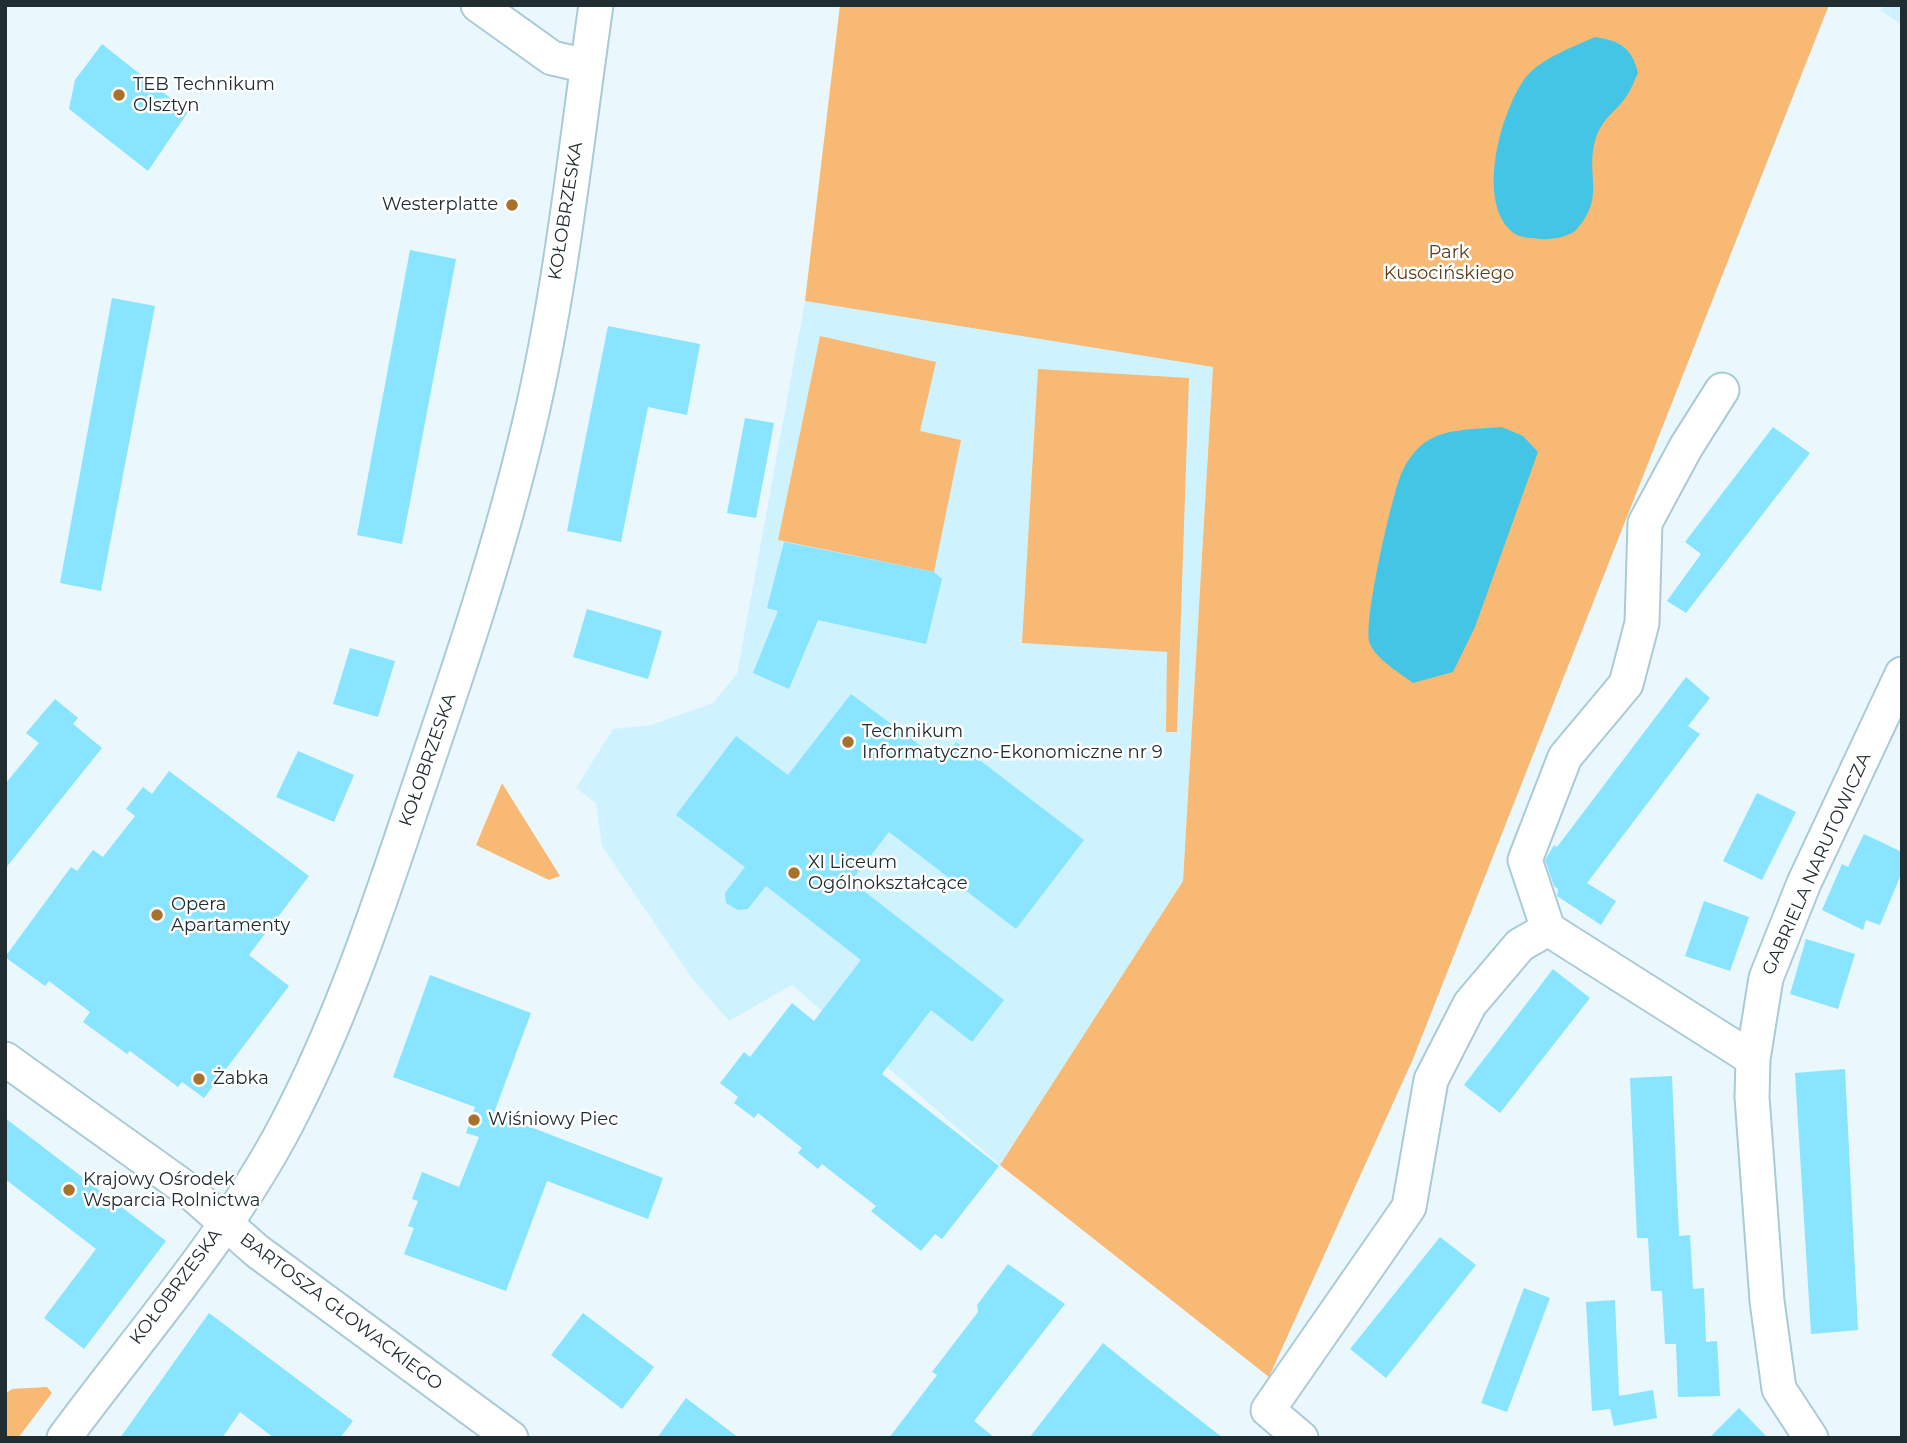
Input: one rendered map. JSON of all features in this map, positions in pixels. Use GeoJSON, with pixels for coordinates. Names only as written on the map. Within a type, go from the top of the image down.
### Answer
{"type":"FeatureCollection","features":[{"type":"Feature","properties":{"kind":"street"},"geometry":{"type":"LineString","coordinates":[[478,5],[552,58],[587,66]]}},
{"type":"Feature","properties":{"kind":"street","name":"KOŁOBRZESKA"},"geometry":{"type":"LineString","coordinates":[[64,1438],[224,1224],[285,1127],[340,1010],[384,890],[480,604],[539,379],[596,5]]}},
{"type":"Feature","properties":{"kind":"street"},"geometry":{"type":"LineString","coordinates":[[1722,390],[1686,447],[1645,523],[1642,623],[1626,684],[1565,757],[1525,860],[1548,929],[1753,1059]]}},
{"type":"Feature","properties":{"kind":"street","name":"GABRIELA NARUTOWICZA"},"geometry":{"type":"LineString","coordinates":[[1811,1438],[1779,1389],[1767,1301],[1752,1097],[1753,1059],[1766,978],[1804,883],[1902,674]]}},
{"type":"Feature","properties":{"kind":"street"},"geometry":{"type":"LineString","coordinates":[[1301,1438],[1268,1410],[1409,1207],[1432,1080],[1471,1004],[1520,945],[1548,929]]}},
{"type":"Feature","properties":{"kind":"street","name":"BARTOSZA GŁOWACKIEGO"},"geometry":{"type":"LineString","coordinates":[[5,1059],[188,1190],[224,1224],[510,1438]]}},
{"type":"Feature","properties":{"kind":"shaded area"},"geometry":{"type":"Polygon","coordinates":[[[1884,5],[1902,5],[1902,25],[1880,10],[1884,5]]]}},
{"type":"Feature","properties":{"kind":"shaded area"},"geometry":{"type":"Polygon","coordinates":[[[805,301],[1213,367],[1183,881],[1000,1165],[792,985],[729,1021],[691,977],[602,846],[596,803],[576,788],[613,729],[651,725],[713,703],[737,674],[805,301]]]}},
{"type":"Feature","properties":{"kind":"green space","name":"Park Kusocińskiego"},"geometry":{"type":"Polygon","coordinates":[[[840,5],[1829,5],[1413,1059],[1269,1377],[1000,1165],[1183,881],[1213,367],[805,301],[840,5]]]}},
{"type":"Feature","properties":{"kind":"green space"},"geometry":{"type":"Polygon","coordinates":[[[820,336],[936,362],[920,431],[961,440],[934,572],[778,540],[820,336]]]}},
{"type":"Feature","properties":{"kind":"green space"},"geometry":{"type":"Polygon","coordinates":[[[1038,369],[1189,378],[1177,732],[1166,732],[1167,652],[1022,643],[1038,369]]]}},
{"type":"Feature","properties":{"kind":"green space"},"geometry":{"type":"Polygon","coordinates":[[[502,783],[560,876],[549,880],[476,845],[502,783]]]}},
{"type":"Feature","properties":{"kind":"green space"},"geometry":{"type":"Polygon","coordinates":[[[47,1387],[52,1393],[18,1438],[5,1438],[5,1394],[12,1389],[47,1387]]]}},
{"type":"Feature","properties":{"kind":"water"},"geometry":{"type":"Polygon","coordinates":[[[1595,37],[1624,47],[1632,57],[1638,73],[1628,94],[1603,123],[1597,136],[1592,157],[1593,198],[1590,208],[1576,230],[1559,238],[1527,238],[1515,234],[1503,220],[1496,202],[1494,180],[1496,157],[1508,111],[1526,77],[1540,64],[1595,37]]]}},
{"type":"Feature","properties":{"kind":"water"},"geometry":{"type":"Polygon","coordinates":[[[1502,427],[1523,436],[1538,452],[1475,627],[1453,672],[1413,683],[1389,666],[1373,650],[1369,632],[1379,562],[1400,477],[1415,451],[1437,436],[1465,430],[1502,427]]]}},
{"type":"Feature","properties":{"kind":"building","name":"TEB Technikum Olsztyn"},"geometry":{"type":"Polygon","coordinates":[[[102,44],[188,112],[148,171],[69,109],[75,80],[102,44]]]}},
{"type":"Feature","properties":{"kind":"building"},"geometry":{"type":"Polygon","coordinates":[[[410,250],[456,259],[402,544],[357,535],[410,250]]]}},
{"type":"Feature","properties":{"kind":"building"},"geometry":{"type":"Polygon","coordinates":[[[112,298],[155,306],[101,591],[60,583],[112,298]]]}},
{"type":"Feature","properties":{"kind":"building"},"geometry":{"type":"Polygon","coordinates":[[[608,326],[700,344],[687,415],[648,407],[621,542],[567,531],[608,326]]]}},
{"type":"Feature","properties":{"kind":"building"},"geometry":{"type":"Polygon","coordinates":[[[745,418],[774,423],[756,518],[727,513],[745,418]]]}},
{"type":"Feature","properties":{"kind":"building"},"geometry":{"type":"Polygon","coordinates":[[[1773,427],[1810,453],[1686,613],[1667,601],[1701,554],[1685,542],[1773,427]]]}},
{"type":"Feature","properties":{"kind":"building"},"geometry":{"type":"Polygon","coordinates":[[[784,542],[934,572],[942,579],[926,644],[818,620],[789,689],[753,673],[778,611],[767,608],[784,542]]]}},
{"type":"Feature","properties":{"kind":"building"},"geometry":{"type":"Polygon","coordinates":[[[587,609],[662,631],[648,679],[573,657],[587,609]]]}},
{"type":"Feature","properties":{"kind":"building"},"geometry":{"type":"Polygon","coordinates":[[[350,648],[395,661],[378,717],[333,704],[350,648]]]}},
{"type":"Feature","properties":{"kind":"building"},"geometry":{"type":"Polygon","coordinates":[[[1686,677],[1710,698],[1688,726],[1700,734],[1587,883],[1616,901],[1601,925],[1557,896],[1558,889],[1554,886],[1545,860],[1686,677]]]}},
{"type":"Feature","properties":{"kind":"building"},"geometry":{"type":"Polygon","coordinates":[[[851,694],[941,761],[956,742],[1084,840],[1016,929],[889,832],[851,881],[1004,1000],[972,1042],[931,1010],[882,1074],[999,1166],[942,1239],[935,1234],[921,1251],[871,1211],[876,1206],[822,1164],[818,1169],[798,1153],[802,1148],[758,1113],[754,1118],[734,1103],[738,1097],[720,1083],[744,1052],[750,1057],[792,1003],[814,1021],[861,960],[766,886],[748,909],[738,910],[726,903],[725,893],[745,867],[676,815],[736,736],[788,775],[851,694]]]}},
{"type":"Feature","properties":{"kind":"building"},"geometry":{"type":"Polygon","coordinates":[[[55,699],[78,718],[73,724],[102,748],[5,869],[5,784],[39,743],[26,733],[55,699]]]}},
{"type":"Feature","properties":{"kind":"building"},"geometry":{"type":"Polygon","coordinates":[[[298,751],[354,775],[334,822],[276,797],[298,751]]]}},
{"type":"Feature","properties":{"kind":"building","name":"Opera Apartamenty"},"geometry":{"type":"Polygon","coordinates":[[[169,771],[309,876],[249,955],[289,986],[204,1098],[182,1082],[178,1087],[130,1051],[127,1054],[83,1022],[90,1012],[49,981],[45,986],[5,957],[71,867],[77,871],[93,850],[103,857],[135,816],[126,809],[143,787],[152,794],[169,771]]]}},
{"type":"Feature","properties":{"kind":"building"},"geometry":{"type":"Polygon","coordinates":[[[1757,793],[1796,812],[1762,880],[1723,861],[1757,793]]]}},
{"type":"Feature","properties":{"kind":"building"},"geometry":{"type":"Polygon","coordinates":[[[1864,834],[1902,852],[1902,872],[1880,925],[1866,920],[1863,930],[1822,910],[1842,864],[1848,867],[1864,834]]]}},
{"type":"Feature","properties":{"kind":"building"},"geometry":{"type":"Polygon","coordinates":[[[1704,901],[1749,917],[1730,971],[1685,956],[1704,901]]]}},
{"type":"Feature","properties":{"kind":"building"},"geometry":{"type":"Polygon","coordinates":[[[1806,939],[1855,954],[1838,1009],[1790,994],[1806,939]]]}},
{"type":"Feature","properties":{"kind":"building"},"geometry":{"type":"Polygon","coordinates":[[[1553,969],[1590,998],[1500,1113],[1464,1085],[1553,969]]]}},
{"type":"Feature","properties":{"kind":"building"},"geometry":{"type":"Polygon","coordinates":[[[430,975],[531,1013],[494,1113],[663,1178],[648,1219],[547,1181],[506,1291],[404,1254],[414,1228],[408,1226],[418,1201],[412,1199],[422,1172],[459,1187],[479,1137],[466,1133],[475,1107],[393,1077],[430,975]]]}},
{"type":"Feature","properties":{"kind":"building"},"geometry":{"type":"Polygon","coordinates":[[[1845,1069],[1858,1330],[1811,1334],[1795,1073],[1845,1069]]]}},
{"type":"Feature","properties":{"kind":"building"},"geometry":{"type":"Polygon","coordinates":[[[1672,1076],[1679,1236],[1690,1235],[1693,1289],[1704,1288],[1706,1342],[1717,1341],[1720,1396],[1678,1397],[1676,1344],[1665,1344],[1662,1291],[1651,1291],[1648,1238],[1637,1238],[1630,1078],[1672,1076]]]}},
{"type":"Feature","properties":{"kind":"building"},"geometry":{"type":"Polygon","coordinates":[[[5,1118],[166,1241],[84,1349],[44,1318],[96,1249],[5,1179],[5,1118]]]}},
{"type":"Feature","properties":{"kind":"building"},"geometry":{"type":"Polygon","coordinates":[[[1440,1237],[1476,1265],[1386,1378],[1350,1349],[1440,1237]]]}},
{"type":"Feature","properties":{"kind":"building"},"geometry":{"type":"Polygon","coordinates":[[[1008,1264],[1065,1304],[974,1421],[995,1438],[889,1438],[937,1375],[932,1372],[978,1312],[977,1305],[1008,1264]]]}},
{"type":"Feature","properties":{"kind":"building"},"geometry":{"type":"Polygon","coordinates":[[[1524,1288],[1550,1298],[1507,1412],[1481,1403],[1524,1288]]]}},
{"type":"Feature","properties":{"kind":"building"},"geometry":{"type":"Polygon","coordinates":[[[1615,1300],[1619,1396],[1653,1390],[1657,1418],[1614,1426],[1610,1409],[1592,1411],[1586,1302],[1615,1300]]]}},
{"type":"Feature","properties":{"kind":"building"},"geometry":{"type":"Polygon","coordinates":[[[209,1313],[353,1421],[340,1438],[274,1438],[240,1412],[222,1438],[120,1438],[209,1313]]]}},
{"type":"Feature","properties":{"kind":"building"},"geometry":{"type":"Polygon","coordinates":[[[583,1313],[654,1367],[622,1409],[551,1355],[583,1313]]]}},
{"type":"Feature","properties":{"kind":"building"},"geometry":{"type":"Polygon","coordinates":[[[1103,1343],[1145,1377],[1223,1438],[1029,1438],[1103,1343]]]}},
{"type":"Feature","properties":{"kind":"building"},"geometry":{"type":"Polygon","coordinates":[[[686,1398],[739,1438],[657,1438],[686,1398]]]}},
{"type":"Feature","properties":{"kind":"building"},"geometry":{"type":"Polygon","coordinates":[[[1739,1408],[1768,1438],[1709,1438],[1739,1408]]]}},
{"type":"Feature","properties":{"kind":"place","name":"TEB Technikum Olsztyn"},"geometry":{"type":"Point","coordinates":[119,95]}},
{"type":"Feature","properties":{"kind":"place","name":"Westerplatte"},"geometry":{"type":"Point","coordinates":[512,205]}},
{"type":"Feature","properties":{"kind":"place","name":"Technikum Informatyczno-Ekonomiczne nr 9"},"geometry":{"type":"Point","coordinates":[848,742]}},
{"type":"Feature","properties":{"kind":"place","name":"XI Liceum Ogólnokształcące"},"geometry":{"type":"Point","coordinates":[794,873]}},
{"type":"Feature","properties":{"kind":"place","name":"Opera Apartamenty"},"geometry":{"type":"Point","coordinates":[157,915]}},
{"type":"Feature","properties":{"kind":"place","name":"Żabka"},"geometry":{"type":"Point","coordinates":[199,1079]}},
{"type":"Feature","properties":{"kind":"place","name":"Wiśniowy Piec"},"geometry":{"type":"Point","coordinates":[474,1120]}},
{"type":"Feature","properties":{"kind":"place","name":"Krajowy Ośrodek Wsparcia Rolnictwa"},"geometry":{"type":"Point","coordinates":[69,1190]}}]}
